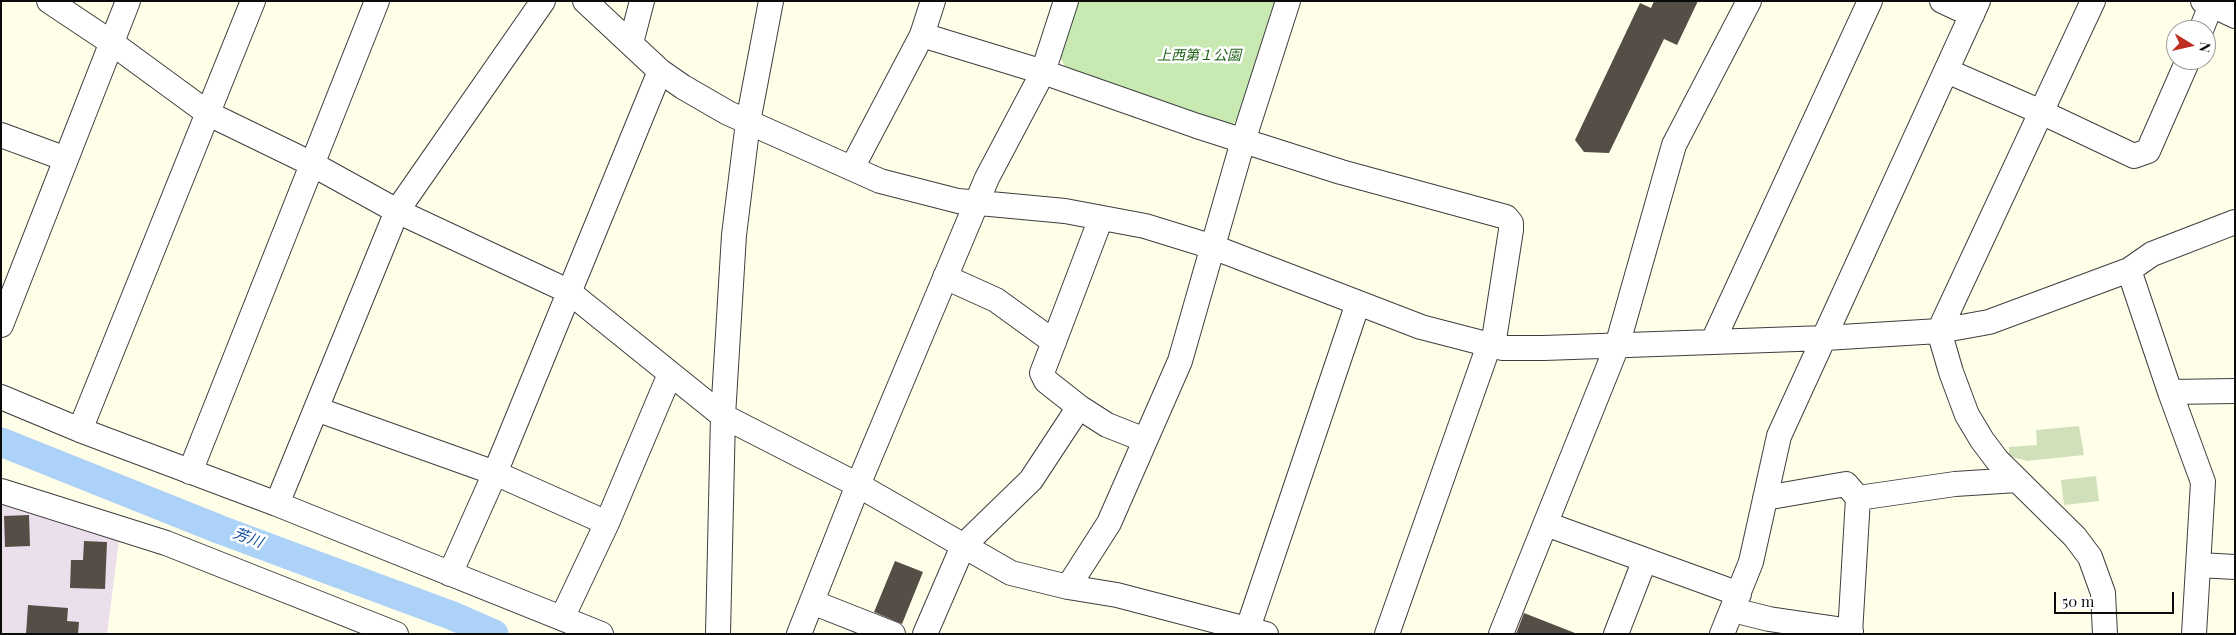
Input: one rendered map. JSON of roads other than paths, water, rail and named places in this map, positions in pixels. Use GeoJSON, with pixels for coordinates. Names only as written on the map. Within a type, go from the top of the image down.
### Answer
{"type":"FeatureCollection","features":[{"type":"Feature","properties":{"kind":"street"},"geometry":{"type":"LineString","coordinates":[[49,1],[112,43],[209,114],[312,164],[397,211],[568,291],[724,416],[858,485],[1019,576],[1116,595],[1253,632],[1358,303]]}},
{"type":"Feature","properties":{"kind":"street"},"geometry":{"type":"LineString","coordinates":[[1,325],[128,1]]}},
{"type":"Feature","properties":{"kind":"street"},"geometry":{"type":"LineString","coordinates":[[80,430],[253,1]]}},
{"type":"Feature","properties":{"kind":"street"},"geometry":{"type":"LineString","coordinates":[[190,472],[377,1]]}},
{"type":"Feature","properties":{"kind":"street"},"geometry":{"type":"LineString","coordinates":[[277,504],[397,211],[543,1]]}},
{"type":"Feature","properties":{"kind":"street"},"geometry":{"type":"LineString","coordinates":[[585,1],[660,71],[713,104],[748,122],[880,181],[915,191],[977,203],[1065,211],[1145,226],[1214,247],[1426,328],[1491,346],[1519,349],[1617,346],[1825,338],[1939,331],[1989,322],[2128,270],[2152,254],[2235,222]]}},
{"type":"Feature","properties":{"kind":"street"},"geometry":{"type":"LineString","coordinates":[[631,43],[642,1]]}},
{"type":"Feature","properties":{"kind":"street"},"geometry":{"type":"LineString","coordinates":[[718,634],[724,416],[734,235],[748,122],[771,1]]}},
{"type":"Feature","properties":{"kind":"street"},"geometry":{"type":"LineString","coordinates":[[852,168],[922,35],[933,1]]}},
{"type":"Feature","properties":{"kind":"street"},"geometry":{"type":"LineString","coordinates":[[799,634],[858,485],[987,178],[1043,72],[1066,1]]}},
{"type":"Feature","properties":{"kind":"street"},"geometry":{"type":"LineString","coordinates":[[1068,587],[1105,530],[1182,356],[1243,141],[1288,1]]}},
{"type":"Feature","properties":{"kind":"street"},"geometry":{"type":"LineString","coordinates":[[1501,634],[1617,346],[1674,145],[1749,1]]}},
{"type":"Feature","properties":{"kind":"street"},"geometry":{"type":"LineString","coordinates":[[1713,341],[1870,1]]}},
{"type":"Feature","properties":{"kind":"street"},"geometry":{"type":"LineString","coordinates":[[1722,634],[1751,562],[1779,436],[1975,8],[1942,1]]}},
{"type":"Feature","properties":{"kind":"street"},"geometry":{"type":"LineString","coordinates":[[2092,1],[1939,331],[1951,372],[1967,415],[1988,449],[2064,526],[2090,557],[2103,593],[2105,634]]}},
{"type":"Feature","properties":{"kind":"street"},"geometry":{"type":"LineString","coordinates":[[2203,20],[2207,3],[2235,16]]}},
{"type":"Feature","properties":{"kind":"street"},"geometry":{"type":"LineString","coordinates":[[922,35],[1043,72],[1243,141],[1341,172],[1509,219],[1511,230],[1491,346],[1387,634]]}},
{"type":"Feature","properties":{"kind":"street"},"geometry":{"type":"LineString","coordinates":[[1947,71],[2041,112],[2134,156],[2148,151],[2184,70]]}},
{"type":"Feature","properties":{"kind":"street"},"geometry":{"type":"LineString","coordinates":[[450,574],[494,473],[660,71]]}},
{"type":"Feature","properties":{"kind":"street"},"geometry":{"type":"LineString","coordinates":[[1,135],[66,159]]}},
{"type":"Feature","properties":{"kind":"street"},"geometry":{"type":"LineString","coordinates":[[1101,218],[1043,368],[1043,378],[1079,407],[1107,425],[1145,440]]}},
{"type":"Feature","properties":{"kind":"street"},"geometry":{"type":"LineString","coordinates":[[2128,270],[2203,482],[2194,634]]}},
{"type":"Feature","properties":{"kind":"street"},"geometry":{"type":"LineString","coordinates":[[945,277],[996,300],[1054,342]]}},
{"type":"Feature","properties":{"kind":"street"},"geometry":{"type":"LineString","coordinates":[[562,618],[607,523],[670,374]]}},
{"type":"Feature","properties":{"kind":"street"},"geometry":{"type":"LineString","coordinates":[[2170,392],[2235,391]]}},
{"type":"Feature","properties":{"kind":"street"},"geometry":{"type":"LineString","coordinates":[[1,398],[80,430],[277,504],[602,634]]}},
{"type":"Feature","properties":{"kind":"street"},"geometry":{"type":"LineString","coordinates":[[924,634],[963,546],[1031,480],[1079,407]]}},
{"type":"Feature","properties":{"kind":"street"},"geometry":{"type":"LineString","coordinates":[[316,409],[494,473],[607,523]]}},
{"type":"Feature","properties":{"kind":"street"},"geometry":{"type":"LineString","coordinates":[[1858,498],[1955,484],[2017,480]]}},
{"type":"Feature","properties":{"kind":"street"},"geometry":{"type":"LineString","coordinates":[[1546,524],[1644,562],[1736,602],[1769,619],[1850,633],[1858,498],[1846,484],[1765,498]]}},
{"type":"Feature","properties":{"kind":"street"},"geometry":{"type":"LineString","coordinates":[[1,491],[166,543],[396,634]]}},
{"type":"Feature","properties":{"kind":"street"},"geometry":{"type":"LineString","coordinates":[[1616,634],[1644,562]]}},
{"type":"Feature","properties":{"kind":"street"},"geometry":{"type":"LineString","coordinates":[[2199,565],[2235,567]]}},
{"type":"Feature","properties":{"kind":"street"},"geometry":{"type":"LineString","coordinates":[[812,602],[893,634]]}},
{"type":"Feature","properties":{"kind":"waterway","name":"芳川"},"geometry":{"type":"LineString","coordinates":[[1,442],[221,530],[453,616],[494,634]]}},
{"type":"Feature","properties":{"kind":"park label","name":"上西第１公園"},"geometry":{"type":"Point","coordinates":[1199,56]}}]}
